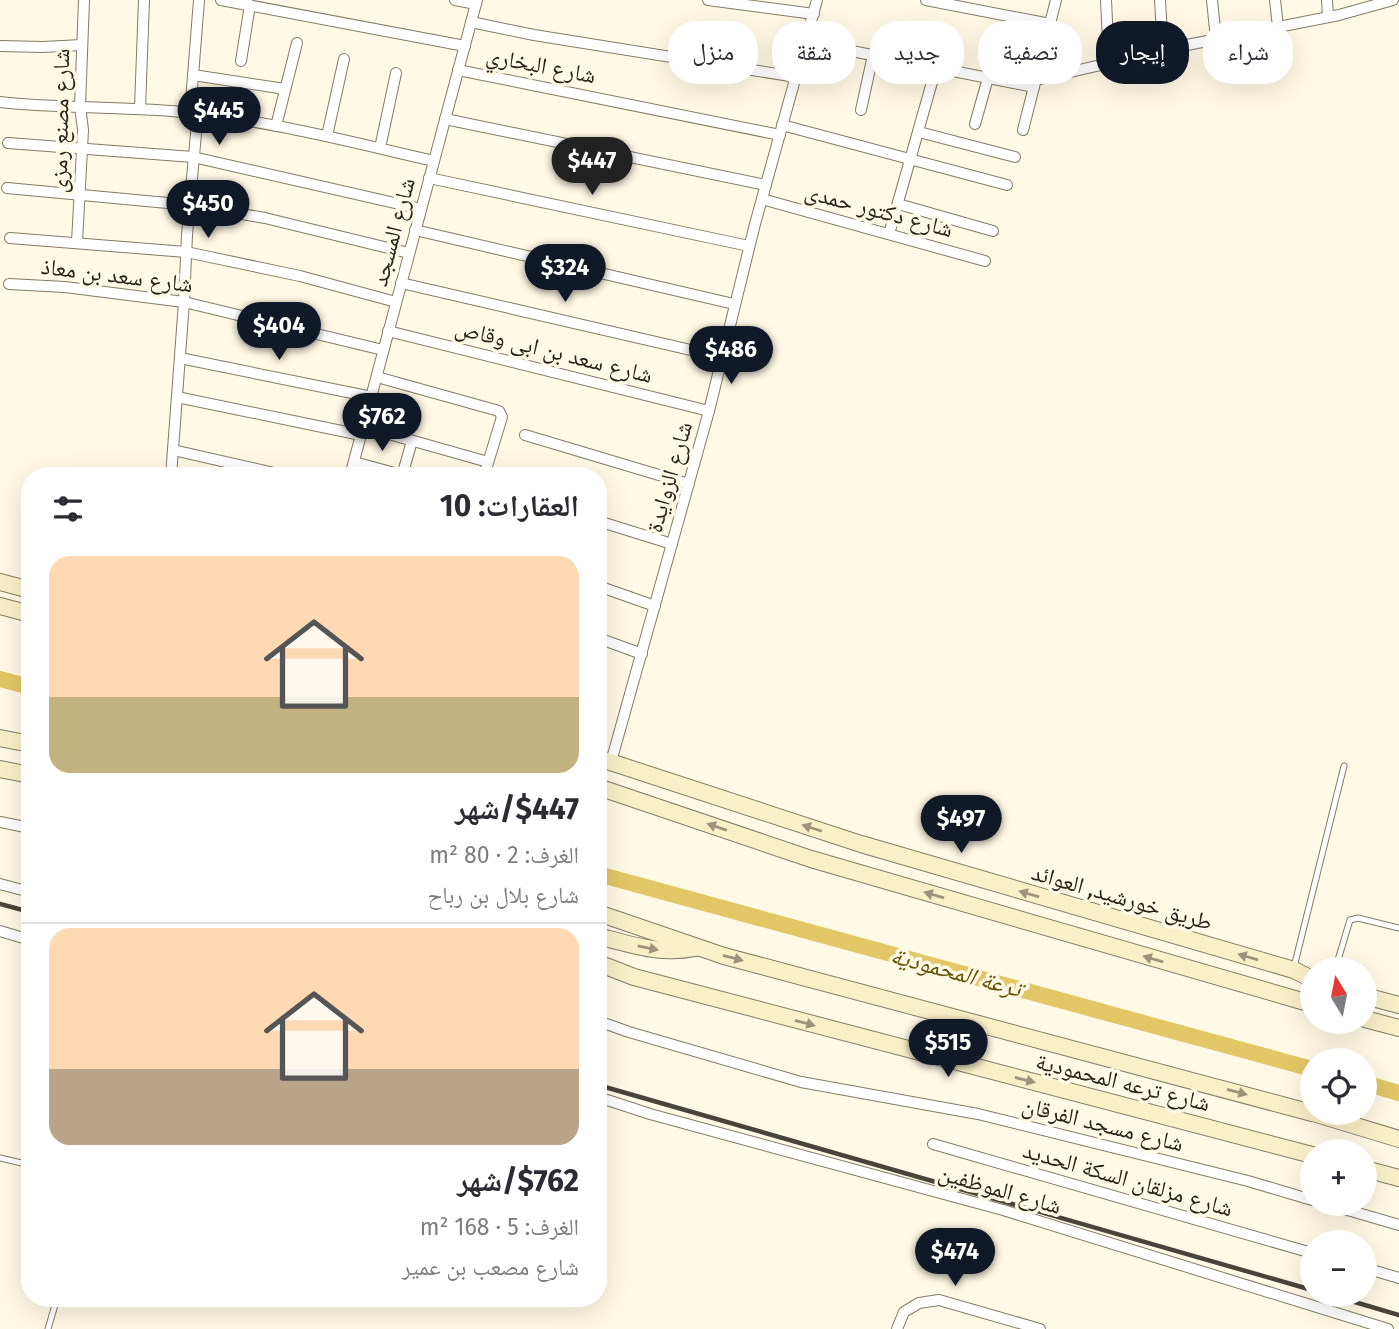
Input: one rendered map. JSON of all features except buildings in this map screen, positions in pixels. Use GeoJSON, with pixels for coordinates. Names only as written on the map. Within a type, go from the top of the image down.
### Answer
{"type":"FeatureCollection","features":[{"type":"Feature","properties":{"kind":"main road"},"geometry":{"type":"LineString","coordinates":[[0,582],[21,588]]}},
{"type":"Feature","properties":{"kind":"main road"},"geometry":{"type":"LineString","coordinates":[[0,738],[21,742]]}},
{"type":"Feature","properties":{"kind":"main road","name":"طريق خورشيد, العوائد"},"geometry":{"type":"LineString","coordinates":[[607,761],[861,844],[1300,973]]}},
{"type":"Feature","properties":{"kind":"main road"},"geometry":{"type":"LineString","coordinates":[[0,769],[21,773]]}},
{"type":"Feature","properties":{"kind":"main road"},"geometry":{"type":"LineString","coordinates":[[607,791],[811,859],[1300,1001]]}},
{"type":"Feature","properties":{"kind":"main road"},"geometry":{"type":"LineString","coordinates":[[607,916],[698,947],[1300,1109]]}},
{"type":"Feature","properties":{"kind":"main road"},"geometry":{"type":"LineString","coordinates":[[607,938],[652,950],[698,947]]}},
{"type":"Feature","properties":{"kind":"main road","name":"شارع ترعه المحمودية"},"geometry":{"type":"LineString","coordinates":[[607,966],[673,988],[1300,1152]]}},
{"type":"Feature","properties":{"kind":"main road"},"geometry":{"type":"LineString","coordinates":[[1377,999],[1399,1005]]}},
{"type":"Feature","properties":{"kind":"main road"},"geometry":{"type":"LineString","coordinates":[[1377,1022],[1399,1028]]}},
{"type":"Feature","properties":{"kind":"main road"},"geometry":{"type":"LineString","coordinates":[[1353,1125],[1399,1139]]}},
{"type":"Feature","properties":{"kind":"main road"},"geometry":{"type":"LineString","coordinates":[[1377,1172],[1399,1178]]}},
{"type":"Feature","properties":{"kind":"street","name":"شارع مصنع رمزى"},"geometry":{"type":"LineString","coordinates":[[77,242],[82,147],[80,106],[84,0]]}},
{"type":"Feature","properties":{"kind":"street"},"geometry":{"type":"LineString","coordinates":[[140,108],[144,0]]}},
{"type":"Feature","properties":{"kind":"street"},"geometry":{"type":"LineString","coordinates":[[171,467],[197,122],[191,101],[199,0]]}},
{"type":"Feature","properties":{"kind":"street"},"geometry":{"type":"LineString","coordinates":[[221,0],[465,46]]}},
{"type":"Feature","properties":{"kind":"street"},"geometry":{"type":"LineString","coordinates":[[455,0],[476,2]]}},
{"type":"Feature","properties":{"kind":"street"},"geometry":{"type":"LineString","coordinates":[[708,0],[814,14]]}},
{"type":"Feature","properties":{"kind":"street","name":"شارع الزوايدة"},"geometry":{"type":"LineString","coordinates":[[812,21],[817,0]]}},
{"type":"Feature","properties":{"kind":"street"},"geometry":{"type":"LineString","coordinates":[[926,0],[1034,21]]}},
{"type":"Feature","properties":{"kind":"street"},"geometry":{"type":"LineString","coordinates":[[1051,21],[1056,0]]}},
{"type":"Feature","properties":{"kind":"street"},"geometry":{"type":"LineString","coordinates":[[1106,0],[1107,21]]}},
{"type":"Feature","properties":{"kind":"street"},"geometry":{"type":"LineString","coordinates":[[1160,0],[1161,21]]}},
{"type":"Feature","properties":{"kind":"street"},"geometry":{"type":"LineString","coordinates":[[1212,0],[1214,21]]}},
{"type":"Feature","properties":{"kind":"street"},"geometry":{"type":"LineString","coordinates":[[1275,0],[1277,21]]}},
{"type":"Feature","properties":{"kind":"street"},"geometry":{"type":"LineString","coordinates":[[1327,0],[1328,18]]}},
{"type":"Feature","properties":{"kind":"street"},"geometry":{"type":"LineString","coordinates":[[1293,24],[1328,18],[1381,1],[1393,0]]}},
{"type":"Feature","properties":{"kind":"street","name":"شارع المسجد"},"geometry":{"type":"LineString","coordinates":[[353,467],[476,2]]}},
{"type":"Feature","properties":{"kind":"street"},"geometry":{"type":"LineString","coordinates":[[241,61],[250,5]]}},
{"type":"Feature","properties":{"kind":"street"},"geometry":{"type":"LineString","coordinates":[[471,22],[534,35],[772,73]]}},
{"type":"Feature","properties":{"kind":"street"},"geometry":{"type":"LineString","coordinates":[[276,126],[297,43]]}},
{"type":"Feature","properties":{"kind":"street"},"geometry":{"type":"LineString","coordinates":[[0,46],[82,45]]}},
{"type":"Feature","properties":{"kind":"street"},"geometry":{"type":"LineString","coordinates":[[327,136],[344,59]]}},
{"type":"Feature","properties":{"kind":"street"},"geometry":{"type":"LineString","coordinates":[[861,110],[870,69]]}},
{"type":"Feature","properties":{"kind":"street","name":"شارع البخاري"},"geometry":{"type":"LineString","coordinates":[[458,70],[781,130],[910,159],[1007,185]]}},
{"type":"Feature","properties":{"kind":"street"},"geometry":{"type":"LineString","coordinates":[[380,148],[396,73]]}},
{"type":"Feature","properties":{"kind":"street"},"geometry":{"type":"LineString","coordinates":[[193,75],[285,89]]}},
{"type":"Feature","properties":{"kind":"street","name":"شارع الزوايدة"},"geometry":{"type":"LineString","coordinates":[[607,754],[642,654],[709,411],[749,246],[794,84]]}},
{"type":"Feature","properties":{"kind":"street"},"geometry":{"type":"LineString","coordinates":[[889,234],[932,84]]}},
{"type":"Feature","properties":{"kind":"street"},"geometry":{"type":"LineString","coordinates":[[975,124],[986,84]]}},
{"type":"Feature","properties":{"kind":"street"},"geometry":{"type":"LineString","coordinates":[[1023,130],[1035,84]]}},
{"type":"Feature","properties":{"kind":"street"},"geometry":{"type":"LineString","coordinates":[[0,102],[195,113],[327,136],[434,161]]}},
{"type":"Feature","properties":{"kind":"street"},"geometry":{"type":"LineString","coordinates":[[445,118],[766,185]]}},
{"type":"Feature","properties":{"kind":"street"},"geometry":{"type":"LineString","coordinates":[[919,132],[1015,157]]}},
{"type":"Feature","properties":{"kind":"street"},"geometry":{"type":"LineString","coordinates":[[8,144],[82,147],[194,158],[421,209]]}},
{"type":"Feature","properties":{"kind":"street"},"geometry":{"type":"LineString","coordinates":[[429,178],[749,246]]}},
{"type":"Feature","properties":{"kind":"street"},"geometry":{"type":"LineString","coordinates":[[7,188],[189,205],[289,224],[409,253]]}},
{"type":"Feature","properties":{"kind":"street","name":"شارع دكتور حمدى"},"geometry":{"type":"LineString","coordinates":[[762,199],[985,261]]}},
{"type":"Feature","properties":{"kind":"street"},"geometry":{"type":"LineString","coordinates":[[898,204],[993,231]]}},
{"type":"Feature","properties":{"kind":"street"},"geometry":{"type":"LineString","coordinates":[[415,230],[734,304]]}},
{"type":"Feature","properties":{"kind":"street"},"geometry":{"type":"LineString","coordinates":[[10,238],[186,252],[300,276],[396,302]]}},
{"type":"Feature","properties":{"kind":"street"},"geometry":{"type":"LineString","coordinates":[[401,283],[721,357]]}},
{"type":"Feature","properties":{"kind":"street","name":"شارع سعد بن معاذ"},"geometry":{"type":"LineString","coordinates":[[9,284],[65,287],[184,302],[383,350]]}},
{"type":"Feature","properties":{"kind":"street","name":"شارع سعد بن ابى وقاص"},"geometry":{"type":"LineString","coordinates":[[388,331],[709,411]]}},
{"type":"Feature","properties":{"kind":"street"},"geometry":{"type":"LineString","coordinates":[[180,358],[372,397]]}},
{"type":"Feature","properties":{"kind":"street"},"geometry":{"type":"LineString","coordinates":[[377,377],[499,411],[502,416],[487,467]]}},
{"type":"Feature","properties":{"kind":"street"},"geometry":{"type":"LineString","coordinates":[[177,397],[412,441],[488,462]]}},
{"type":"Feature","properties":{"kind":"street"},"geometry":{"type":"LineString","coordinates":[[525,435],[688,484]]}},
{"type":"Feature","properties":{"kind":"street"},"geometry":{"type":"LineString","coordinates":[[404,467],[412,441]]}},
{"type":"Feature","properties":{"kind":"street"},"geometry":{"type":"LineString","coordinates":[[173,450],[248,467]]}},
{"type":"Feature","properties":{"kind":"street"},"geometry":{"type":"LineString","coordinates":[[354,462],[372,467]]}},
{"type":"Feature","properties":{"kind":"street"},"geometry":{"type":"LineString","coordinates":[[607,524],[672,544]]}},
{"type":"Feature","properties":{"kind":"street"},"geometry":{"type":"LineString","coordinates":[[607,589],[655,606]]}},
{"type":"Feature","properties":{"kind":"street"},"geometry":{"type":"LineString","coordinates":[[607,641],[642,654]]}},
{"type":"Feature","properties":{"kind":"street"},"geometry":{"type":"LineString","coordinates":[[0,822],[21,826]]}},
{"type":"Feature","properties":{"kind":"street"},"geometry":{"type":"LineString","coordinates":[[0,884],[21,890]]}},
{"type":"Feature","properties":{"kind":"street"},"geometry":{"type":"LineString","coordinates":[[0,931],[21,937]]}},
{"type":"Feature","properties":{"kind":"street","name":"شارع مسجد الفرقان"},"geometry":{"type":"LineString","coordinates":[[607,1024],[801,1082],[978,1114],[1300,1196]]}},
{"type":"Feature","properties":{"kind":"street","name":"شارع الموظفين"},"geometry":{"type":"LineString","coordinates":[[607,1100],[1003,1210],[1388,1329]]}},
{"type":"Feature","properties":{"kind":"street","name":"شارع مزلقان السكة الحديد"},"geometry":{"type":"LineString","coordinates":[[933,1144],[1300,1250]]}},
{"type":"Feature","properties":{"kind":"street"},"geometry":{"type":"LineString","coordinates":[[1368,1216],[1399,1225]]}},
{"type":"Feature","properties":{"kind":"street"},"geometry":{"type":"LineString","coordinates":[[1377,1272],[1399,1278]]}},
{"type":"Feature","properties":{"kind":"street"},"geometry":{"type":"LineString","coordinates":[[897,1329],[904,1312],[919,1303],[939,1300],[1040,1329]]}},
{"type":"Feature","properties":{"kind":"lane"},"geometry":{"type":"LineString","coordinates":[[1294,970],[1344,766]]}},
{"type":"Feature","properties":{"kind":"lane"},"geometry":{"type":"LineString","coordinates":[[1339,957],[1350,920],[1358,918],[1399,928]]}},
{"type":"Feature","properties":{"kind":"lane"},"geometry":{"type":"LineString","coordinates":[[0,1158],[21,1163]]}},
{"type":"Feature","properties":{"kind":"lane"},"geometry":{"type":"LineString","coordinates":[[48,1329],[54,1307]]}},
{"type":"Feature","properties":{"kind":"waterway","name":"ترعة المحمودية"},"geometry":{"type":"LineString","coordinates":[[0,679],[21,685]]}},
{"type":"Feature","properties":{"kind":"waterway","name":"ترعة المحمودية"},"geometry":{"type":"LineString","coordinates":[[607,876],[1300,1066]]}},
{"type":"Feature","properties":{"kind":"waterway","name":"ترعة المحمودية"},"geometry":{"type":"LineString","coordinates":[[1377,1087],[1399,1093]]}},
{"type":"Feature","properties":{"kind":"railway"},"geometry":{"type":"LineString","coordinates":[[0,904],[21,910]]}},
{"type":"Feature","properties":{"kind":"railway"},"geometry":{"type":"LineString","coordinates":[[607,1088],[1300,1287]]}},
{"type":"Feature","properties":{"kind":"railway"},"geometry":{"type":"LineString","coordinates":[[1372,1307],[1399,1315]]}}]}
